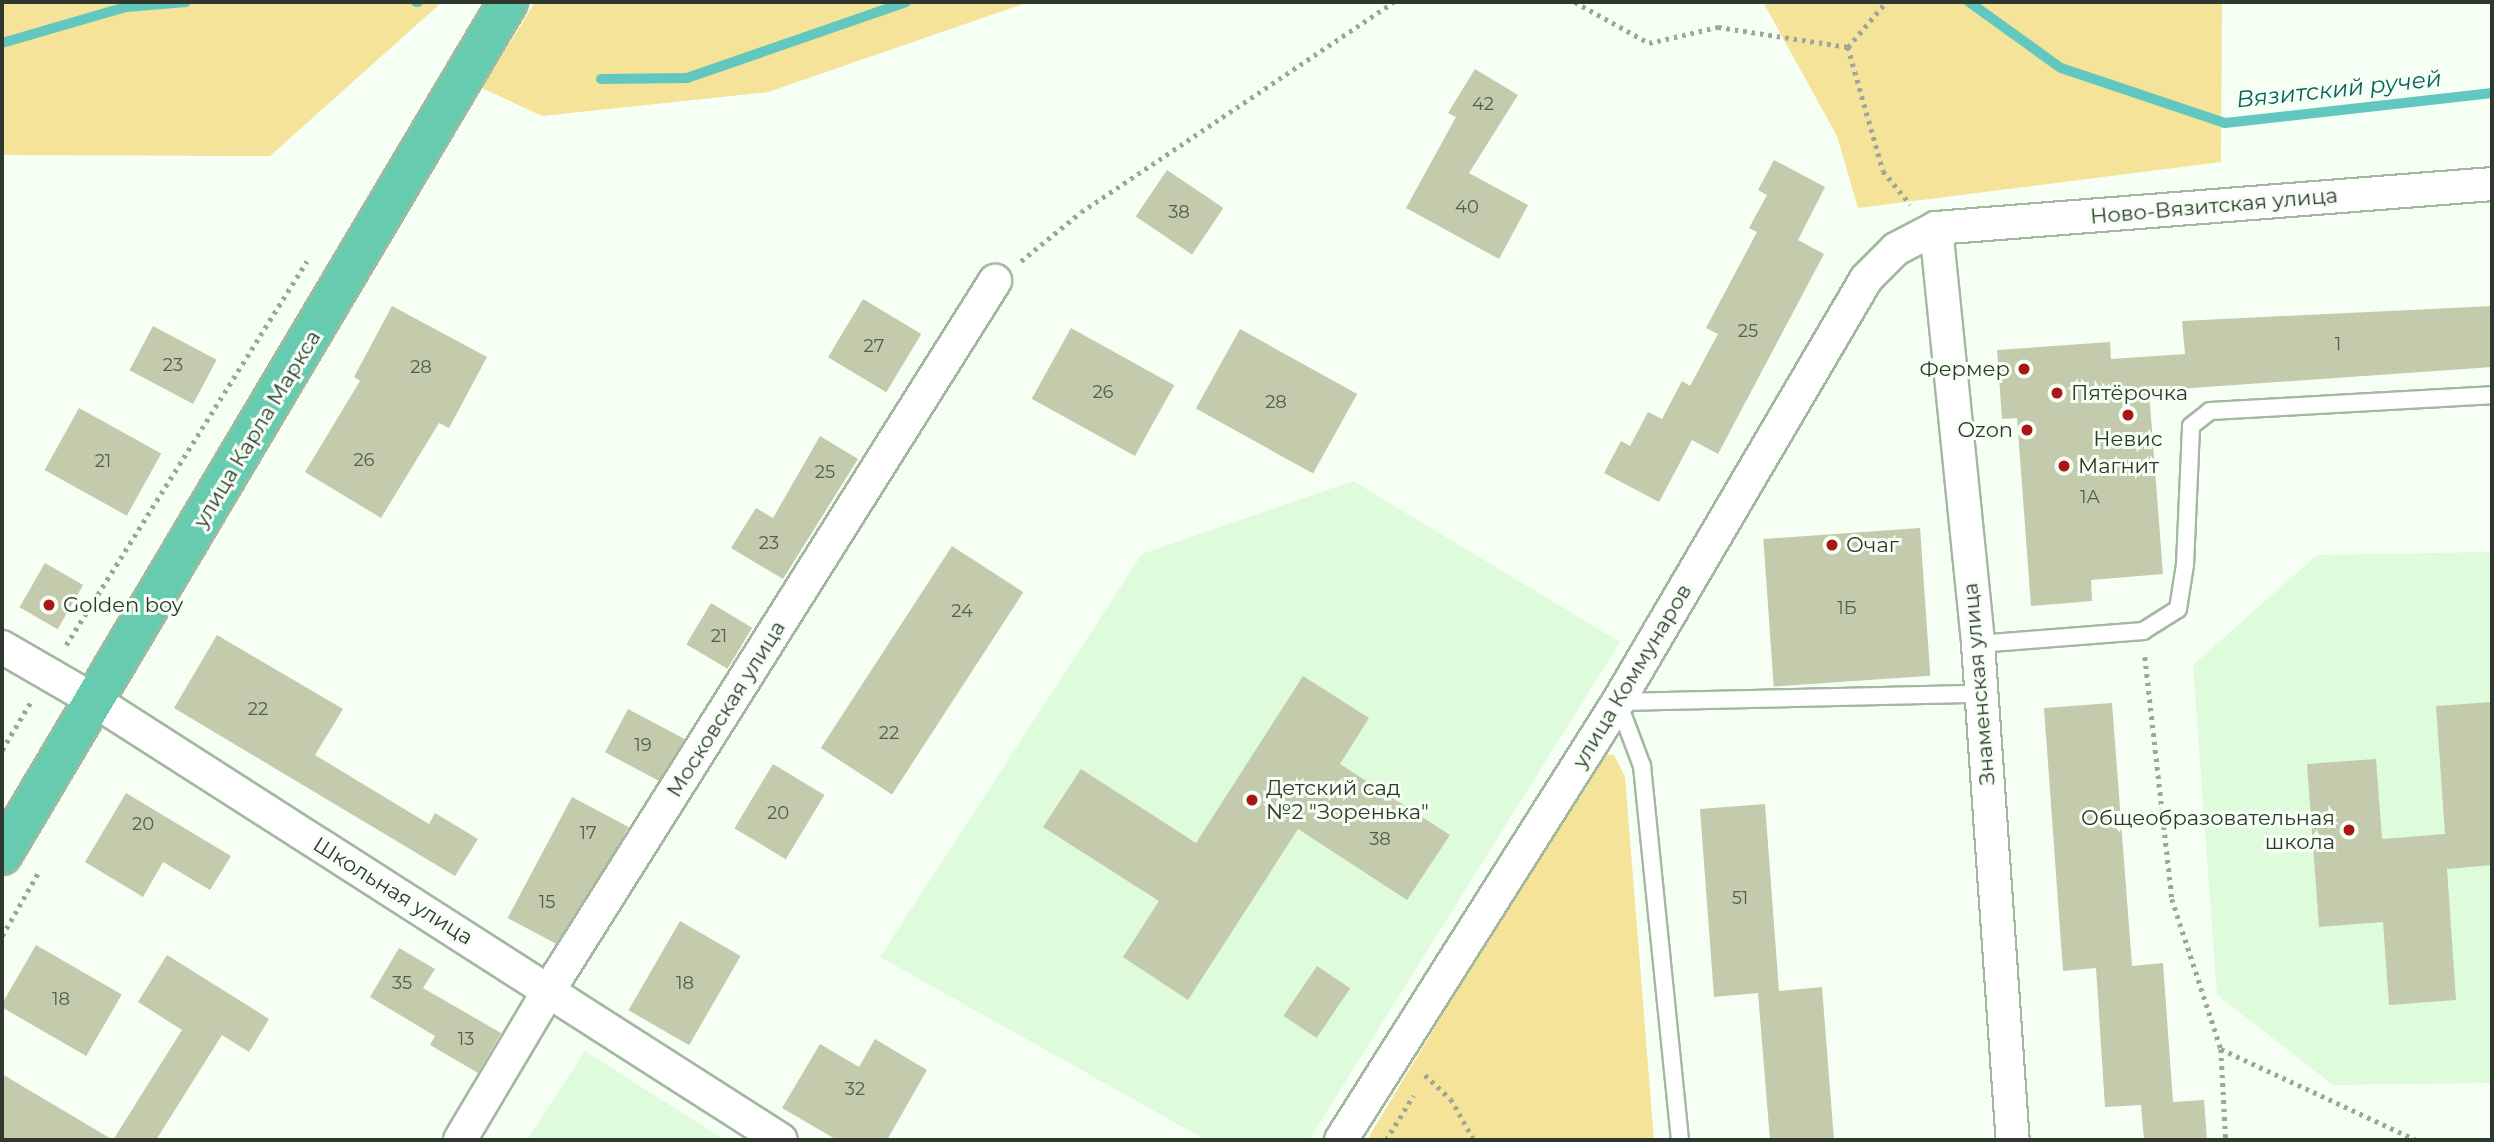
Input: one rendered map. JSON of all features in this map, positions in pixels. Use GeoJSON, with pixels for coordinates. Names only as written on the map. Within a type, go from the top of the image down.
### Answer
{"type":"FeatureCollection","features":[{"type":"Feature","properties":{"kind":"main road","name":"улица Карла Маркса"},"geometry":{"type":"LineString","coordinates":[[2,855],[463,84],[508,2]]}},
{"type":"Feature","properties":{"kind":"street","name":"Ново-Вязитская улица"},"geometry":{"type":"LineString","coordinates":[[1936,228],[2492,184]]}},
{"type":"Feature","properties":{"kind":"street","name":"Знаменская улица"},"geometry":{"type":"LineString","coordinates":[[1936,228],[1978,644],[2013,1140]]}},
{"type":"Feature","properties":{"kind":"street","name":"улица Коммунаров"},"geometry":{"type":"LineString","coordinates":[[1341,1140],[1618,702],[1866,279],[1896,249],[1936,228]]}},
{"type":"Feature","properties":{"kind":"street","name":"Московская улица"},"geometry":{"type":"LineString","coordinates":[[460,1140],[549,990],[995,281]]}},
{"type":"Feature","properties":{"kind":"street","name":"Школьная улица"},"geometry":{"type":"LineString","coordinates":[[2,647],[95,701],[781,1140]]}},
{"type":"Feature","properties":{"kind":"lane"},"geometry":{"type":"LineString","coordinates":[[1978,644],[2143,631],[2178,609],[2185,565],[2191,426],[2210,411],[2492,395]]}},
{"type":"Feature","properties":{"kind":"lane"},"geometry":{"type":"LineString","coordinates":[[1680,1140],[1642,766],[1618,702],[1981,694]]}},
{"type":"Feature","properties":{"kind":"path"},"geometry":{"type":"LineString","coordinates":[[995,281],[1081,212],[1393,2]]}},
{"type":"Feature","properties":{"kind":"path"},"geometry":{"type":"LineString","coordinates":[[1575,2],[1649,43],[1718,27],[1848,47]]}},
{"type":"Feature","properties":{"kind":"path"},"geometry":{"type":"LineString","coordinates":[[1848,47],[1886,2]]}},
{"type":"Feature","properties":{"kind":"path"},"geometry":{"type":"LineString","coordinates":[[1848,47],[1883,171],[1936,228]]}},
{"type":"Feature","properties":{"kind":"path"},"geometry":{"type":"LineString","coordinates":[[2,750],[312,253]]}},
{"type":"Feature","properties":{"kind":"path"},"geometry":{"type":"LineString","coordinates":[[2143,631],[2172,898],[2221,1049],[2226,1140]]}},
{"type":"Feature","properties":{"kind":"path"},"geometry":{"type":"LineString","coordinates":[[2221,1049],[2416,1140]]}},
{"type":"Feature","properties":{"kind":"path"},"geometry":{"type":"LineString","coordinates":[[1425,1075],[1451,1099],[1474,1140]]}},
{"type":"Feature","properties":{"kind":"shaded area"},"geometry":{"type":"Polygon","coordinates":[[[2,2],[442,2],[270,156],[2,155],[2,2]]]}},
{"type":"Feature","properties":{"kind":"shaded area"},"geometry":{"type":"Polygon","coordinates":[[[535,2],[1029,2],[768,92],[542,116],[482,88],[535,2]]]}},
{"type":"Feature","properties":{"kind":"shaded area"},"geometry":{"type":"Polygon","coordinates":[[[1763,2],[2222,2],[2221,162],[1858,208],[1837,136],[1763,2]]]}},
{"type":"Feature","properties":{"kind":"shaded area","name":"Детский сад №2 \"Зоренька\""},"geometry":{"type":"Polygon","coordinates":[[[1353,481],[1620,642],[1309,1140],[1206,1140],[880,957],[1142,554],[1353,481]]]}},
{"type":"Feature","properties":{"kind":"shaded area","name":"Общеобразовательная школа"},"geometry":{"type":"Polygon","coordinates":[[[2492,552],[2492,1083],[2333,1085],[2217,995],[2193,665],[2317,555],[2492,552]]]}},
{"type":"Feature","properties":{"kind":"shaded area"},"geometry":{"type":"Polygon","coordinates":[[[1614,755],[1625,777],[1654,1140],[1367,1140],[1597,757],[1614,755]]]}},
{"type":"Feature","properties":{"kind":"shaded area"},"geometry":{"type":"Polygon","coordinates":[[[585,1051],[725,1140],[527,1140],[585,1051]]]}},
{"type":"Feature","properties":{"kind":"building"},"geometry":{"type":"Polygon","coordinates":[[[1475,69],[1518,95],[1469,173],[1528,205],[1499,259],[1406,208],[1456,117],[1448,113],[1475,69]]]}},
{"type":"Feature","properties":{"kind":"building"},"geometry":{"type":"Polygon","coordinates":[[[1774,160],[1825,187],[1798,240],[1824,254],[1718,454],[1692,440],[1659,502],[1604,473],[1621,441],[1630,446],[1648,412],[1662,419],[1682,381],[1690,386],[1718,334],[1706,328],[1757,232],[1749,228],[1767,195],[1758,190],[1774,160]]]}},
{"type":"Feature","properties":{"kind":"building"},"geometry":{"type":"Polygon","coordinates":[[[1167,170],[1223,208],[1192,254],[1136,216],[1167,170]]]}},
{"type":"Feature","properties":{"kind":"building"},"geometry":{"type":"Polygon","coordinates":[[[863,299],[921,334],[886,392],[828,357],[863,299]]]}},
{"type":"Feature","properties":{"kind":"building"},"geometry":{"type":"Polygon","coordinates":[[[392,306],[487,357],[449,428],[439,423],[381,518],[305,472],[360,381],[354,377],[392,306]]]}},
{"type":"Feature","properties":{"kind":"building"},"geometry":{"type":"Polygon","coordinates":[[[2492,306],[2492,367],[2149,391],[2163,574],[2091,580],[2092,601],[2031,606],[2017,418],[2002,419],[1997,350],[2110,342],[2111,359],[2185,354],[2182,321],[2492,306]]]}},
{"type":"Feature","properties":{"kind":"building"},"geometry":{"type":"Polygon","coordinates":[[[153,326],[217,360],[193,404],[130,370],[153,326]]]}},
{"type":"Feature","properties":{"kind":"building"},"geometry":{"type":"Polygon","coordinates":[[[1071,328],[1174,385],[1135,456],[1032,399],[1071,328]]]}},
{"type":"Feature","properties":{"kind":"building"},"geometry":{"type":"Polygon","coordinates":[[[1240,329],[1357,394],[1313,474],[1196,409],[1240,329]]]}},
{"type":"Feature","properties":{"kind":"building"},"geometry":{"type":"Polygon","coordinates":[[[79,408],[161,454],[127,516],[45,470],[79,408]]]}},
{"type":"Feature","properties":{"kind":"building"},"geometry":{"type":"Polygon","coordinates":[[[820,436],[858,459],[783,579],[731,548],[756,508],[773,518],[820,436]]]}},
{"type":"Feature","properties":{"kind":"building"},"geometry":{"type":"Polygon","coordinates":[[[1920,528],[1930,676],[1774,687],[1763,539],[1920,528]]]}},
{"type":"Feature","properties":{"kind":"building"},"geometry":{"type":"Polygon","coordinates":[[[952,546],[1023,592],[892,794],[821,748],[952,546]]]}},
{"type":"Feature","properties":{"kind":"building"},"geometry":{"type":"Polygon","coordinates":[[[45,563],[83,585],[58,629],[20,607],[45,563]]]}},
{"type":"Feature","properties":{"kind":"building"},"geometry":{"type":"Polygon","coordinates":[[[711,603],[752,628],[727,669],[686,644],[711,603]]]}},
{"type":"Feature","properties":{"kind":"building"},"geometry":{"type":"Polygon","coordinates":[[[217,635],[343,709],[315,755],[429,824],[435,813],[478,839],[455,876],[174,708],[217,635]]]}},
{"type":"Feature","properties":{"kind":"building"},"geometry":{"type":"Polygon","coordinates":[[[1303,676],[1369,718],[1340,764],[1450,835],[1407,900],[1298,829],[1188,1000],[1123,957],[1159,901],[1043,827],[1081,769],[1196,843],[1303,676]]]}},
{"type":"Feature","properties":{"kind":"building"},"geometry":{"type":"Polygon","coordinates":[[[2492,702],[2492,865],[2447,869],[2456,1000],[2389,1005],[2383,922],[2319,927],[2307,764],[2376,759],[2382,839],[2445,834],[2436,706],[2492,702]]]}},
{"type":"Feature","properties":{"kind":"building"},"geometry":{"type":"Polygon","coordinates":[[[2112,703],[2132,966],[2163,963],[2173,1102],[2204,1100],[2207,1140],[2144,1140],[2141,1105],[2105,1107],[2096,968],[2063,971],[2044,708],[2112,703]]]}},
{"type":"Feature","properties":{"kind":"building"},"geometry":{"type":"Polygon","coordinates":[[[628,709],[685,739],[662,782],[605,752],[628,709]]]}},
{"type":"Feature","properties":{"kind":"building"},"geometry":{"type":"Polygon","coordinates":[[[773,764],[824,795],[786,859],[734,828],[773,764]]]}},
{"type":"Feature","properties":{"kind":"building"},"geometry":{"type":"Polygon","coordinates":[[[126,793],[231,856],[210,890],[163,862],[143,897],[85,862],[126,793]]]}},
{"type":"Feature","properties":{"kind":"building"},"geometry":{"type":"Polygon","coordinates":[[[572,797],[629,827],[564,948],[508,918],[572,797]]]}},
{"type":"Feature","properties":{"kind":"building"},"geometry":{"type":"Polygon","coordinates":[[[1765,804],[1779,991],[1822,987],[1834,1140],[1770,1140],[1758,993],[1714,997],[1700,809],[1765,804]]]}},
{"type":"Feature","properties":{"kind":"building"},"geometry":{"type":"Polygon","coordinates":[[[680,921],[741,956],[689,1045],[628,1010],[680,921]]]}},
{"type":"Feature","properties":{"kind":"building"},"geometry":{"type":"Polygon","coordinates":[[[36,945],[122,994],[86,1056],[2,1007],[36,945]]]}},
{"type":"Feature","properties":{"kind":"building"},"geometry":{"type":"Polygon","coordinates":[[[399,948],[435,969],[423,988],[501,1033],[478,1073],[430,1045],[435,1036],[370,997],[399,948]]]}},
{"type":"Feature","properties":{"kind":"building"},"geometry":{"type":"Polygon","coordinates":[[[167,955],[269,1019],[249,1052],[222,1035],[156,1140],[113,1140],[182,1030],[138,1002],[167,955]]]}},
{"type":"Feature","properties":{"kind":"building"},"geometry":{"type":"Polygon","coordinates":[[[1317,966],[1350,988],[1317,1038],[1283,1016],[1317,966]]]}},
{"type":"Feature","properties":{"kind":"building"},"geometry":{"type":"Polygon","coordinates":[[[875,1039],[927,1070],[887,1140],[837,1140],[782,1108],[820,1044],[859,1067],[875,1039]]]}},
{"type":"Feature","properties":{"kind":"building"},"geometry":{"type":"Polygon","coordinates":[[[2,1074],[113,1140],[2,1140],[2,1074]]]}},
{"type":"Feature","properties":{"kind":"waterway","name":"Вязитский ручей"},"geometry":{"type":"LineString","coordinates":[[2,43],[126,7],[186,2]]}},
{"type":"Feature","properties":{"kind":"waterway","name":"Вязитский ручей"},"geometry":{"type":"LineString","coordinates":[[601,79],[687,78],[906,2]]}},
{"type":"Feature","properties":{"kind":"waterway","name":"Вязитский ручей"},"geometry":{"type":"LineString","coordinates":[[1969,2],[2061,68],[2225,123],[2492,93]]}},
{"type":"Feature","properties":{"kind":"place","name":"Фермер"},"geometry":{"type":"Point","coordinates":[2024,369]}},
{"type":"Feature","properties":{"kind":"place","name":"Пятёрочка"},"geometry":{"type":"Point","coordinates":[2057,393]}},
{"type":"Feature","properties":{"kind":"place","name":"Невис"},"geometry":{"type":"Point","coordinates":[2128,415]}},
{"type":"Feature","properties":{"kind":"place","name":"Ozon"},"geometry":{"type":"Point","coordinates":[2027,430]}},
{"type":"Feature","properties":{"kind":"place","name":"Магнит"},"geometry":{"type":"Point","coordinates":[2064,466]}},
{"type":"Feature","properties":{"kind":"place","name":"Очаг"},"geometry":{"type":"Point","coordinates":[1832,545]}},
{"type":"Feature","properties":{"kind":"place","name":"Golden boy"},"geometry":{"type":"Point","coordinates":[49,605]}},
{"type":"Feature","properties":{"kind":"place","name":"Детский сад №2 \"Зоренька\""},"geometry":{"type":"Point","coordinates":[1252,800]}},
{"type":"Feature","properties":{"kind":"place","name":"Общеобразовательная школа"},"geometry":{"type":"Point","coordinates":[2349,830]}}]}
